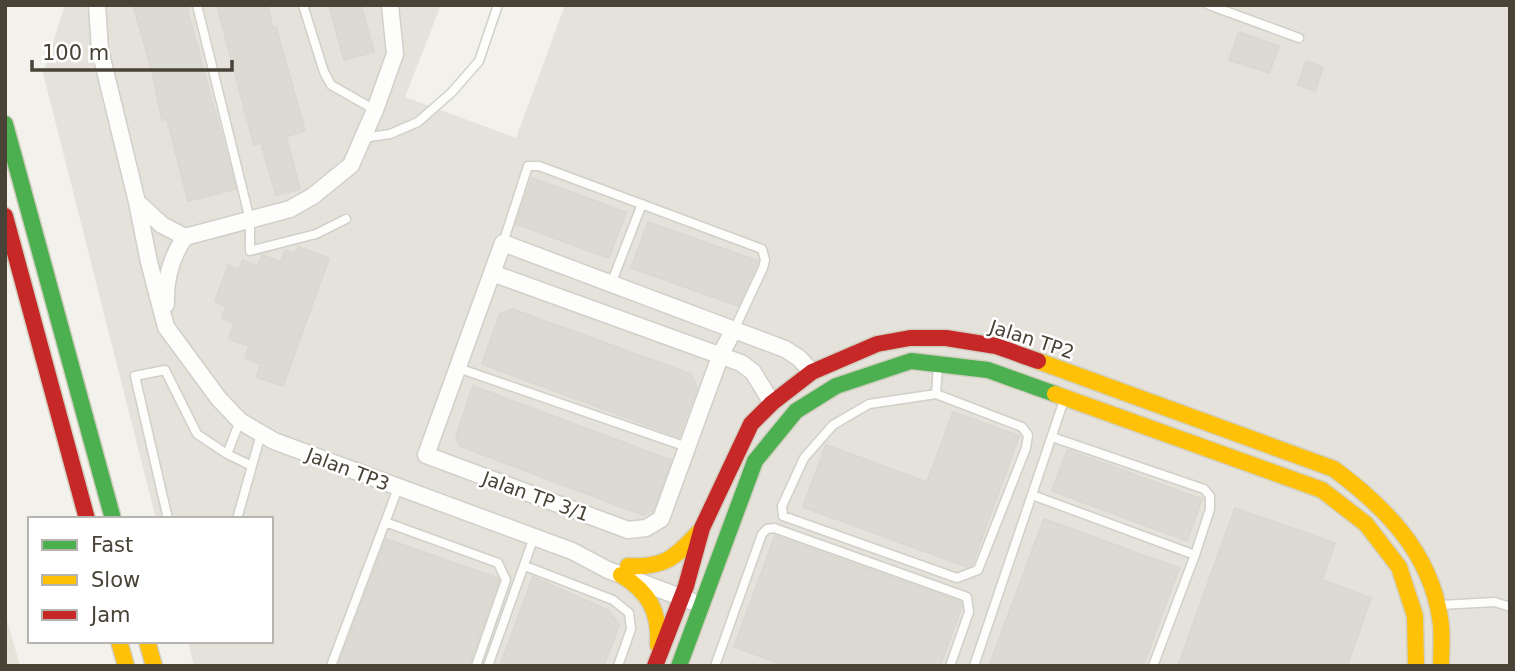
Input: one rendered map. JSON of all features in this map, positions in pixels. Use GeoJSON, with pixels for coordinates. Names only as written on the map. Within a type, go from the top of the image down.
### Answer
{"type":"FeatureCollection","features":[{"type":"Feature","properties":{"kind":"main road"},"geometry":{"type":"LineString","coordinates":[[5,124],[112,517]]}},
{"type":"Feature","properties":{"kind":"main road"},"geometry":{"type":"LineString","coordinates":[[5,216],[86,517]]}},
{"type":"Feature","properties":{"kind":"main road","name":"Jalan TP2"},"geometry":{"type":"LineString","coordinates":[[655,666],[683,591],[702,528],[751,424],[772,402],[812,372],[877,344],[910,338],[946,338],[996,346],[1334,469],[1358,486],[1407,535],[1426,570],[1439,611],[1441,666]]}},
{"type":"Feature","properties":{"kind":"main road"},"geometry":{"type":"LineString","coordinates":[[679,666],[755,461],[796,411],[836,386],[911,361],[988,370],[1322,490],[1366,524],[1399,567],[1415,616],[1416,666]]}},
{"type":"Feature","properties":{"kind":"main road"},"geometry":{"type":"LineString","coordinates":[[624,570],[649,568],[666,562],[682,553],[702,528]]}},
{"type":"Feature","properties":{"kind":"main road"},"geometry":{"type":"LineString","coordinates":[[624,570],[649,597],[656,609],[659,636],[655,666]]}},
{"type":"Feature","properties":{"kind":"main road"},"geometry":{"type":"LineString","coordinates":[[120,643],[126,666]]}},
{"type":"Feature","properties":{"kind":"main road"},"geometry":{"type":"LineString","coordinates":[[147,643],[153,666]]}},
{"type":"Feature","properties":{"kind":"street","name":"Jalan TP3"},"geometry":{"type":"LineString","coordinates":[[97,5],[100,50],[166,327],[219,399],[240,421],[274,441],[704,600]]}},
{"type":"Feature","properties":{"kind":"street"},"geometry":{"type":"LineString","coordinates":[[166,327],[165,290],[174,251],[185,237],[290,209],[313,196],[351,165],[395,54],[390,5]]}},
{"type":"Feature","properties":{"kind":"street"},"geometry":{"type":"LineString","coordinates":[[137,202],[162,225],[185,237]]}},
{"type":"Feature","properties":{"kind":"street"},"geometry":{"type":"LineString","coordinates":[[503,243],[785,349],[799,358],[812,372]]}},
{"type":"Feature","properties":{"kind":"street","name":"Jalan TP 3/1"},"geometry":{"type":"LineString","coordinates":[[503,243],[426,455],[628,530],[646,528],[661,519],[721,354],[733,331]]}},
{"type":"Feature","properties":{"kind":"street"},"geometry":{"type":"LineString","coordinates":[[492,273],[741,363],[753,372],[772,402]]}},
{"type":"Feature","properties":{"kind":"lane"},"geometry":{"type":"LineString","coordinates":[[197,5],[250,220],[250,251],[316,234],[345,219]]}},
{"type":"Feature","properties":{"kind":"lane"},"geometry":{"type":"LineString","coordinates":[[303,5],[324,72],[331,85],[375,110]]}},
{"type":"Feature","properties":{"kind":"lane"},"geometry":{"type":"LineString","coordinates":[[363,138],[390,134],[418,122],[452,92],[479,61],[498,5]]}},
{"type":"Feature","properties":{"kind":"lane"},"geometry":{"type":"LineString","coordinates":[[1209,5],[1299,38]]}},
{"type":"Feature","properties":{"kind":"lane"},"geometry":{"type":"LineString","coordinates":[[503,243],[528,166],[539,166],[762,249],[765,260],[763,268],[733,331]]}},
{"type":"Feature","properties":{"kind":"lane"},"geometry":{"type":"LineString","coordinates":[[611,284],[642,204]]}},
{"type":"Feature","properties":{"kind":"lane"},"geometry":{"type":"LineString","coordinates":[[936,394],[938,364]]}},
{"type":"Feature","properties":{"kind":"lane"},"geometry":{"type":"LineString","coordinates":[[458,368],[687,447]]}},
{"type":"Feature","properties":{"kind":"lane"},"geometry":{"type":"LineString","coordinates":[[168,517],[135,376],[165,370],[197,434],[227,454],[252,466]]}},
{"type":"Feature","properties":{"kind":"lane"},"geometry":{"type":"LineString","coordinates":[[936,394],[1022,427],[1028,435],[1026,448],[978,570],[957,578],[783,516],[782,506],[804,458],[833,425],[869,404],[936,394]]}},
{"type":"Feature","properties":{"kind":"lane"},"geometry":{"type":"LineString","coordinates":[[974,666],[1065,398]]}},
{"type":"Feature","properties":{"kind":"lane"},"geometry":{"type":"LineString","coordinates":[[227,454],[240,421]]}},
{"type":"Feature","properties":{"kind":"lane"},"geometry":{"type":"LineString","coordinates":[[238,517],[261,434]]}},
{"type":"Feature","properties":{"kind":"lane"},"geometry":{"type":"LineString","coordinates":[[1052,437],[1205,489],[1210,496],[1210,509],[1195,555],[1153,666]]}},
{"type":"Feature","properties":{"kind":"lane"},"geometry":{"type":"LineString","coordinates":[[331,666],[398,488]]}},
{"type":"Feature","properties":{"kind":"lane"},"geometry":{"type":"LineString","coordinates":[[1032,495],[1195,555]]}},
{"type":"Feature","properties":{"kind":"lane"},"geometry":{"type":"LineString","coordinates":[[385,522],[498,563],[506,580],[476,666]]}},
{"type":"Feature","properties":{"kind":"lane"},"geometry":{"type":"LineString","coordinates":[[715,666],[762,534],[767,529],[774,528],[967,597],[969,612],[950,666]]}},
{"type":"Feature","properties":{"kind":"lane"},"geometry":{"type":"LineString","coordinates":[[488,666],[534,537]]}},
{"type":"Feature","properties":{"kind":"lane"},"geometry":{"type":"LineString","coordinates":[[524,566],[613,600],[629,613],[631,629],[618,666]]}},
{"type":"Feature","properties":{"kind":"lane"},"geometry":{"type":"LineString","coordinates":[[1437,606],[1495,602],[1510,607]]}},
{"type":"Feature","properties":{"kind":"shaded area"},"geometry":{"type":"Polygon","coordinates":[[[65,5],[441,5],[405,97],[516,138],[565,5],[1510,5],[1510,666],[194,666],[188,643],[273,643],[273,517],[155,517],[43,73],[65,5]]]}},
{"type":"Feature","properties":{"kind":"shaded area"},"geometry":{"type":"Polygon","coordinates":[[[5,613],[20,666],[5,666],[5,613]]]}},
{"type":"Feature","properties":{"kind":"building"},"geometry":{"type":"Polygon","coordinates":[[[133,5],[186,5],[236,189],[188,201],[167,119],[162,120],[152,71],[133,5]]]}},
{"type":"Feature","properties":{"kind":"building"},"geometry":{"type":"Polygon","coordinates":[[[217,5],[267,5],[273,28],[276,27],[305,131],[286,136],[300,189],[276,195],[261,143],[254,145],[217,5]]]}},
{"type":"Feature","properties":{"kind":"building"},"geometry":{"type":"Polygon","coordinates":[[[329,5],[361,5],[374,52],[344,60],[329,5]]]}},
{"type":"Feature","properties":{"kind":"building"},"geometry":{"type":"Polygon","coordinates":[[[1239,32],[1279,46],[1269,73],[1229,60],[1239,32]]]}},
{"type":"Feature","properties":{"kind":"building"},"geometry":{"type":"Polygon","coordinates":[[[1306,61],[1323,67],[1315,91],[1298,85],[1306,61]]]}},
{"type":"Feature","properties":{"kind":"building"},"geometry":{"type":"Polygon","coordinates":[[[532,178],[626,212],[609,258],[516,224],[532,178]]]}},
{"type":"Feature","properties":{"kind":"building"},"geometry":{"type":"Polygon","coordinates":[[[648,222],[758,261],[738,306],[631,268],[648,222]]]}},
{"type":"Feature","properties":{"kind":"building"},"geometry":{"type":"Polygon","coordinates":[[[298,247],[329,258],[283,386],[256,377],[261,364],[245,358],[249,346],[229,339],[234,323],[222,318],[226,306],[215,302],[228,265],[239,270],[243,260],[258,266],[262,255],[281,262],[285,250],[295,254],[298,247]]]}},
{"type":"Feature","properties":{"kind":"building"},"geometry":{"type":"Polygon","coordinates":[[[512,309],[691,374],[697,388],[679,437],[482,364],[500,314],[512,309]]]}},
{"type":"Feature","properties":{"kind":"building"},"geometry":{"type":"Polygon","coordinates":[[[473,386],[671,460],[653,511],[643,515],[460,446],[456,436],[473,386]]]}},
{"type":"Feature","properties":{"kind":"building"},"geometry":{"type":"Polygon","coordinates":[[[953,412],[1019,436],[972,565],[967,567],[803,507],[826,445],[927,482],[953,412]]]}},
{"type":"Feature","properties":{"kind":"building"},"geometry":{"type":"Polygon","coordinates":[[[1067,450],[1202,499],[1187,541],[1052,491],[1067,450]]]}},
{"type":"Feature","properties":{"kind":"building"},"geometry":{"type":"Polygon","coordinates":[[[1235,508],[1335,543],[1322,580],[1371,598],[1347,666],[1178,666],[1235,508]]]}},
{"type":"Feature","properties":{"kind":"building"},"geometry":{"type":"Polygon","coordinates":[[[1044,519],[1179,568],[1143,666],[989,666],[1044,519]]]}},
{"type":"Feature","properties":{"kind":"building"},"geometry":{"type":"Polygon","coordinates":[[[775,536],[961,602],[962,606],[940,666],[787,666],[734,647],[775,536]]]}},
{"type":"Feature","properties":{"kind":"building"},"geometry":{"type":"Polygon","coordinates":[[[386,539],[498,578],[469,666],[338,666],[386,539]]]}},
{"type":"Feature","properties":{"kind":"building"},"geometry":{"type":"Polygon","coordinates":[[[533,577],[608,610],[619,625],[604,666],[500,666],[533,577]]]}},
{"type":"Feature","properties":{"kind":"traffic: fast"},"geometry":{"type":"LineString","coordinates":[[5,124],[112,517]]}},
{"type":"Feature","properties":{"kind":"traffic: fast"},"geometry":{"type":"LineString","coordinates":[[679,666],[755,461],[796,411],[836,386],[911,361],[988,370],[1055,394]]}},
{"type":"Feature","properties":{"kind":"traffic: slow"},"geometry":{"type":"LineString","coordinates":[[1038,361],[1334,469],[1387,515],[1416,552],[1435,594],[1442,636],[1441,666]]}},
{"type":"Feature","properties":{"kind":"traffic: slow"},"geometry":{"type":"LineString","coordinates":[[1055,394],[1322,490],[1366,524],[1399,567],[1415,616],[1416,666]]}},
{"type":"Feature","properties":{"kind":"traffic: slow"},"geometry":{"type":"LineString","coordinates":[[628,566],[660,563],[683,549],[699,532]]}},
{"type":"Feature","properties":{"kind":"traffic: slow"},"geometry":{"type":"LineString","coordinates":[[621,575],[639,588],[651,604],[657,623],[658,645]]}},
{"type":"Feature","properties":{"kind":"traffic: slow"},"geometry":{"type":"LineString","coordinates":[[120,643],[126,666]]}},
{"type":"Feature","properties":{"kind":"traffic: slow"},"geometry":{"type":"LineString","coordinates":[[148,643],[154,666]]}},
{"type":"Feature","properties":{"kind":"traffic: jam"},"geometry":{"type":"LineString","coordinates":[[5,216],[86,517]]}},
{"type":"Feature","properties":{"kind":"traffic: jam"},"geometry":{"type":"LineString","coordinates":[[655,666],[686,586],[702,528],[751,424],[772,403],[812,372],[877,344],[910,338],[946,338],[996,346],[1038,361]]}}]}
